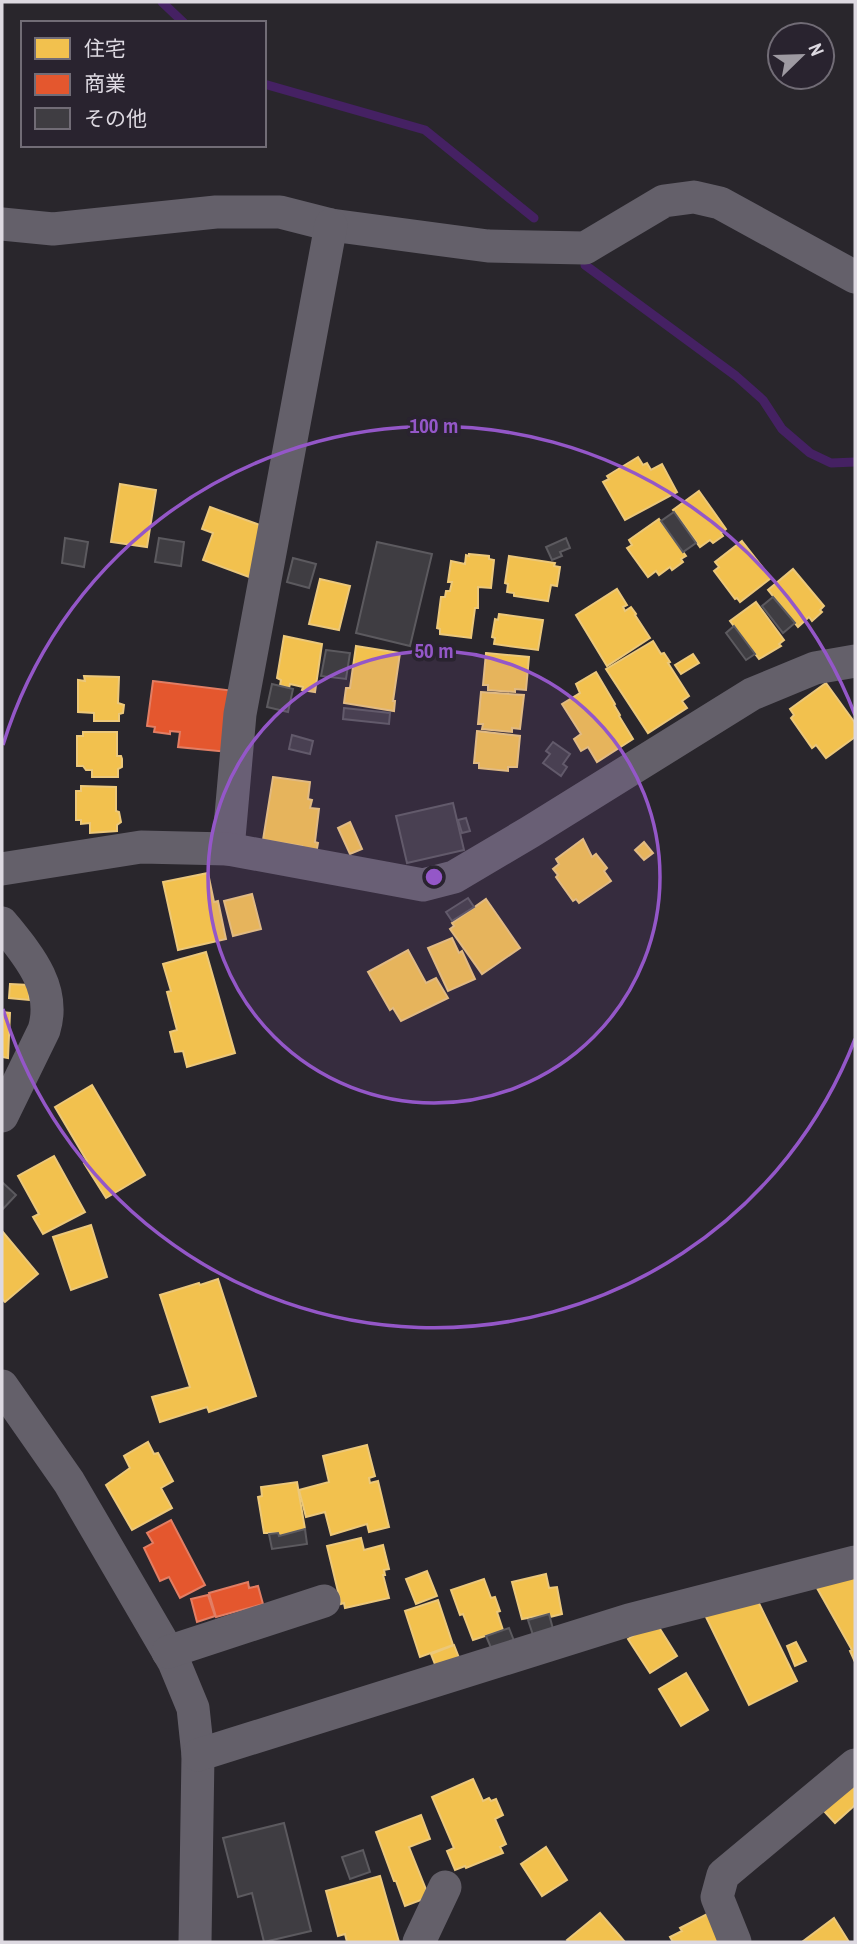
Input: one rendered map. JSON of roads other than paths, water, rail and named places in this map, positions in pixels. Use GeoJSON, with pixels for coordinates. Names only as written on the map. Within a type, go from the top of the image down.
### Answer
{"type":"FeatureCollection","features":[{"type":"Feature","properties":{"kind":"street"},"geometry":{"type":"LineString","coordinates":[[2,224],[53,229],[216,212],[280,212],[331,225],[488,246],[585,248],[664,201],[694,197],[720,203],[855,277]]}},
{"type":"Feature","properties":{"kind":"street"},"geometry":{"type":"LineString","coordinates":[[229,849],[240,714],[331,225]]}},
{"type":"Feature","properties":{"kind":"street"},"geometry":{"type":"LineString","coordinates":[[2,869],[141,847],[229,849],[423,885],[453,877],[751,694],[815,668],[855,661]]}},
{"type":"Feature","properties":{"kind":"street"},"geometry":{"type":"LineString","coordinates":[[2,923],[33,963],[48,996],[44,1030],[2,1116]]}},
{"type":"Feature","properties":{"kind":"street"},"geometry":{"type":"LineString","coordinates":[[2,1386],[69,1482],[168,1652],[193,1708],[198,1755],[195,1942]]}},
{"type":"Feature","properties":{"kind":"street"},"geometry":{"type":"LineString","coordinates":[[198,1755],[629,1620],[855,1562]]}},
{"type":"Feature","properties":{"kind":"street"},"geometry":{"type":"LineString","coordinates":[[168,1652],[324,1601]]}},
{"type":"Feature","properties":{"kind":"street"},"geometry":{"type":"LineString","coordinates":[[735,1942],[717,1897],[723,1875],[855,1765]]}},
{"type":"Feature","properties":{"kind":"street"},"geometry":{"type":"LineString","coordinates":[[419,1942],[445,1887]]}},
{"type":"Feature","properties":{"kind":"waterway"},"geometry":{"type":"LineString","coordinates":[[162,2],[182,21]]}},
{"type":"Feature","properties":{"kind":"waterway"},"geometry":{"type":"LineString","coordinates":[[266,85],[425,130],[534,218]]}},
{"type":"Feature","properties":{"kind":"waterway"},"geometry":{"type":"LineString","coordinates":[[585,265],[736,376],[763,400],[782,429],[810,453],[831,463],[855,462]]}}]}
